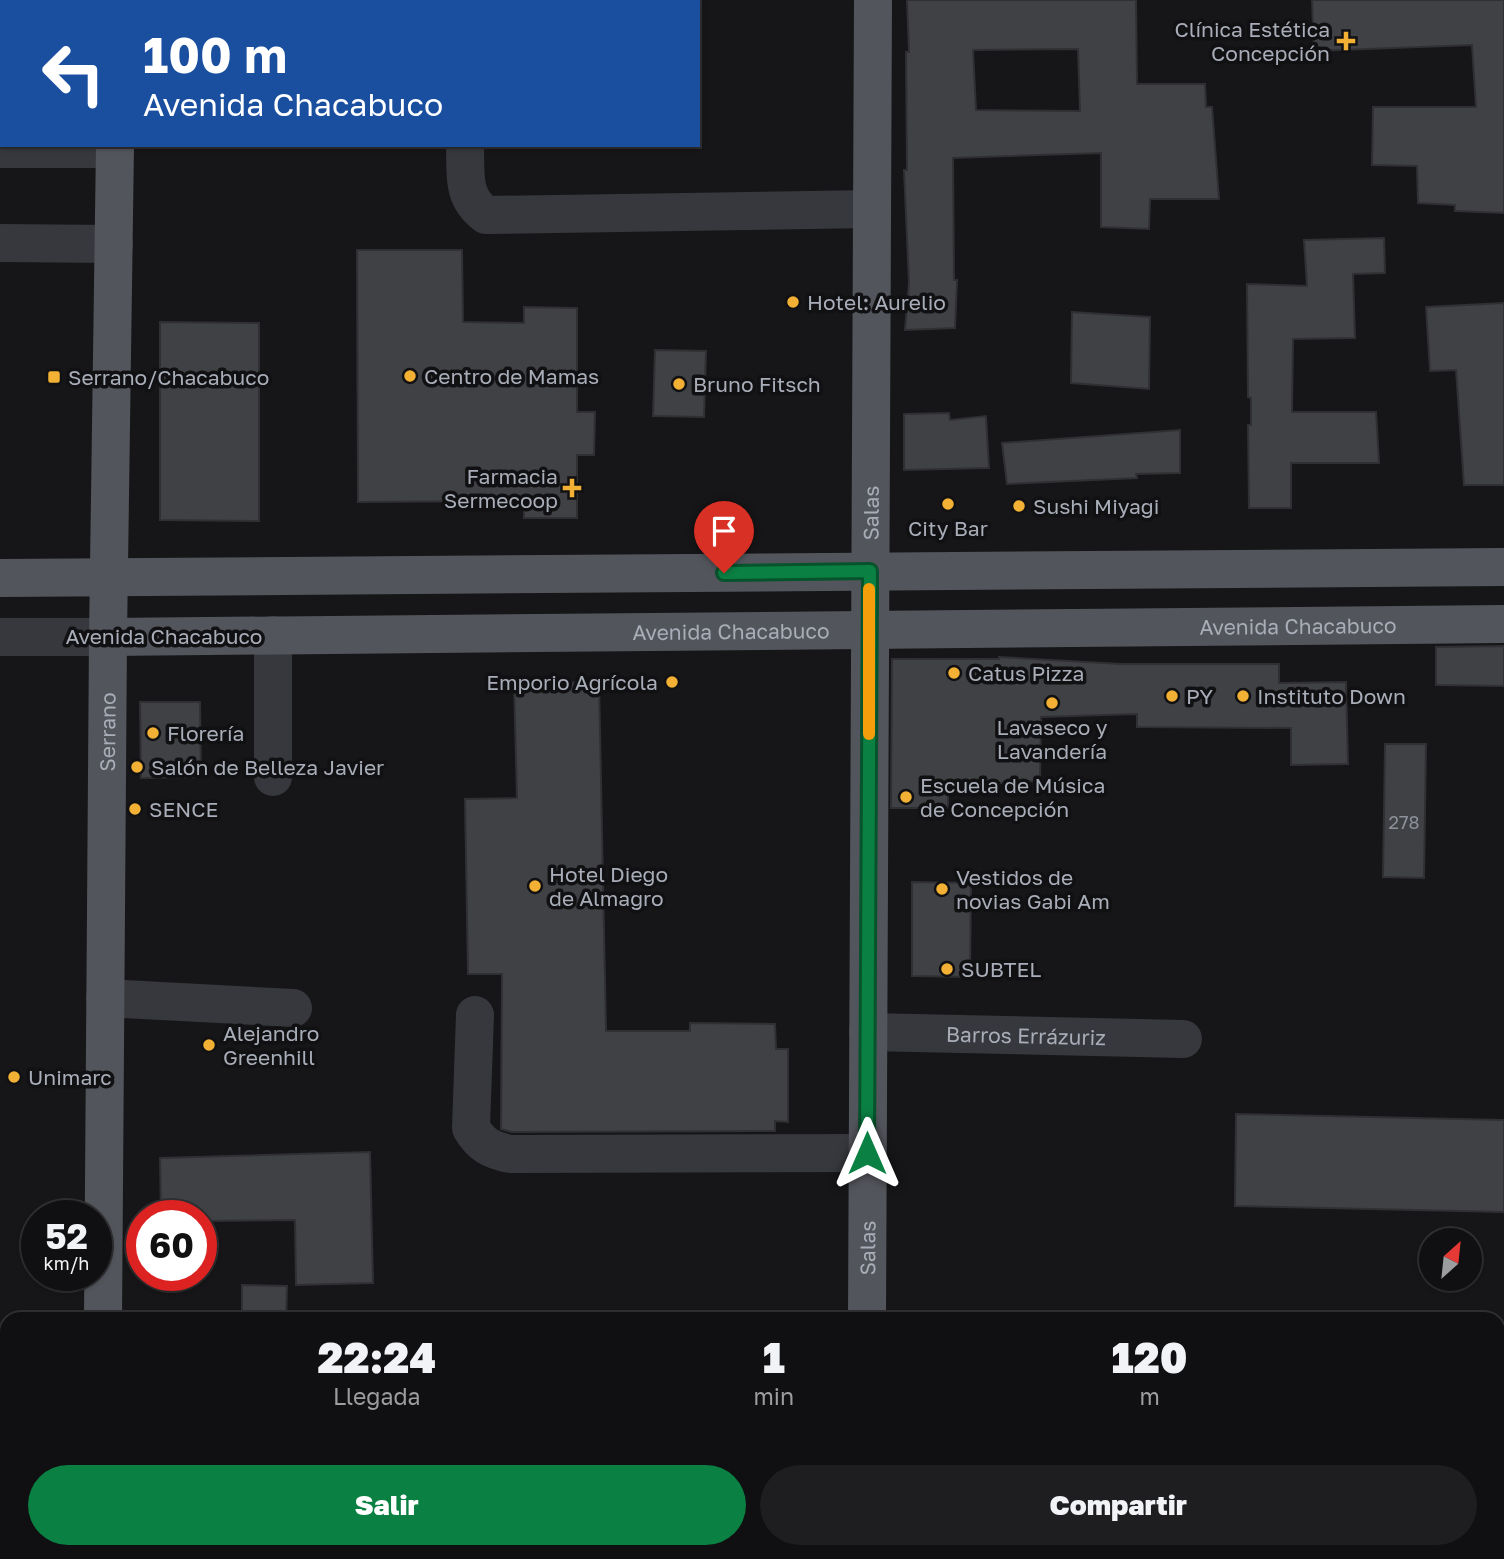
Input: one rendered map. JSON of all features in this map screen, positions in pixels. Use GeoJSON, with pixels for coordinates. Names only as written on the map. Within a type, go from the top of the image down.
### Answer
{"type":"FeatureCollection","features":[{"type":"Feature","properties":{"kind":"main road","name":"Salas"},"geometry":{"type":"LineString","coordinates":[[867,1312],[873,0]]}},
{"type":"Feature","properties":{"kind":"main road","name":"Serrano"},"geometry":{"type":"LineString","coordinates":[[103,1312],[115,147]]}},
{"type":"Feature","properties":{"kind":"main road"},"geometry":{"type":"LineString","coordinates":[[0,578],[1504,567]]}},
{"type":"Feature","properties":{"kind":"main road","name":"Avenida Chacabuco"},"geometry":{"type":"LineString","coordinates":[[108,636],[1504,624]]}},
{"type":"Feature","properties":{"kind":"street"},"geometry":{"type":"LineString","coordinates":[[0,149],[115,147]]}},
{"type":"Feature","properties":{"kind":"street"},"geometry":{"type":"LineString","coordinates":[[465,147],[467,190],[473,205],[486,215],[872,209]]}},
{"type":"Feature","properties":{"kind":"street"},"geometry":{"type":"LineString","coordinates":[[0,243],[114,244]]}},
{"type":"Feature","properties":{"kind":"street"},"geometry":{"type":"LineString","coordinates":[[273,635],[273,777]]}},
{"type":"Feature","properties":{"kind":"street","name":"Avenida Chacabuco"},"geometry":{"type":"LineString","coordinates":[[0,637],[108,636]]}},
{"type":"Feature","properties":{"kind":"street"},"geometry":{"type":"LineString","coordinates":[[105,998],[293,1008]]}},
{"type":"Feature","properties":{"kind":"street"},"geometry":{"type":"LineString","coordinates":[[475,1015],[471,1128],[478,1141],[492,1150],[510,1154],[867,1153]]}},
{"type":"Feature","properties":{"kind":"street","name":"Barros Errázuriz"},"geometry":{"type":"LineString","coordinates":[[868,1032],[1183,1039]]}},
{"type":"Feature","properties":{"kind":"building"},"geometry":{"type":"Polygon","coordinates":[[[907,0],[1136,0],[1137,84],[1205,84],[1206,107],[1212,107],[1219,199],[1150,199],[1149,229],[1101,227],[1101,153],[953,158],[954,280],[957,280],[955,328],[905,330],[909,283],[904,170],[907,170],[906,52],[909,52],[907,0]],[[1078,49],[973,50],[976,110],[1080,111],[1078,49]]]}},
{"type":"Feature","properties":{"kind":"building"},"geometry":{"type":"Polygon","coordinates":[[[1312,0],[1504,0],[1504,213],[1455,211],[1455,205],[1418,203],[1417,166],[1372,165],[1373,107],[1476,107],[1472,45],[1314,51],[1312,0]]]}},
{"type":"Feature","properties":{"kind":"building"},"geometry":{"type":"Polygon","coordinates":[[[1384,238],[1385,273],[1353,274],[1355,338],[1293,339],[1292,412],[1376,412],[1379,463],[1291,463],[1291,508],[1249,508],[1248,425],[1251,425],[1251,398],[1248,397],[1247,284],[1307,286],[1304,240],[1384,238]]]}},
{"type":"Feature","properties":{"kind":"building"},"geometry":{"type":"Polygon","coordinates":[[[357,250],[462,250],[463,322],[524,323],[524,307],[577,308],[577,412],[595,412],[594,455],[577,455],[577,518],[524,518],[524,505],[512,504],[512,501],[358,502],[357,250]]]}},
{"type":"Feature","properties":{"kind":"building"},"geometry":{"type":"Polygon","coordinates":[[[1504,303],[1504,485],[1464,485],[1456,370],[1430,371],[1426,307],[1504,303]]]}},
{"type":"Feature","properties":{"kind":"building"},"geometry":{"type":"Polygon","coordinates":[[[1072,312],[1150,317],[1149,389],[1071,383],[1072,312]]]}},
{"type":"Feature","properties":{"kind":"building"},"geometry":{"type":"Polygon","coordinates":[[[160,322],[259,323],[259,521],[160,520],[160,322]]]}},
{"type":"Feature","properties":{"kind":"building","name":"Bruno Fitsch"},"geometry":{"type":"Polygon","coordinates":[[[655,350],[706,351],[704,417],[653,416],[655,350]]]}},
{"type":"Feature","properties":{"kind":"building"},"geometry":{"type":"Polygon","coordinates":[[[949,413],[950,420],[986,416],[989,468],[904,470],[904,414],[949,413]]]}},
{"type":"Feature","properties":{"kind":"building"},"geometry":{"type":"Polygon","coordinates":[[[1180,430],[1180,473],[1136,474],[1137,478],[1007,484],[1002,443],[1180,430]]]}},
{"type":"Feature","properties":{"kind":"building"},"geometry":{"type":"Polygon","coordinates":[[[1504,646],[1504,686],[1436,685],[1436,647],[1504,646]]]}},
{"type":"Feature","properties":{"kind":"building"},"geometry":{"type":"Polygon","coordinates":[[[999,657],[1121,664],[1279,664],[1279,683],[1346,682],[1348,764],[1291,765],[1291,728],[1137,727],[1137,714],[1041,717],[1040,781],[948,786],[948,808],[891,808],[892,659],[999,657]]]}},
{"type":"Feature","properties":{"kind":"building"},"geometry":{"type":"Polygon","coordinates":[[[599,682],[606,1031],[690,1031],[690,1023],[775,1024],[776,1049],[788,1049],[788,1122],[775,1121],[775,1131],[512,1132],[501,1129],[502,974],[468,974],[465,799],[517,798],[514,683],[599,682]]]}},
{"type":"Feature","properties":{"kind":"building"},"geometry":{"type":"Polygon","coordinates":[[[140,702],[200,702],[201,777],[141,778],[140,702]]]}},
{"type":"Feature","properties":{"kind":"building"},"geometry":{"type":"Polygon","coordinates":[[[1385,744],[1426,744],[1424,878],[1383,877],[1385,744]]]}},
{"type":"Feature","properties":{"kind":"building"},"geometry":{"type":"Polygon","coordinates":[[[912,882],[971,883],[970,977],[912,976],[912,882]]]}},
{"type":"Feature","properties":{"kind":"building"},"geometry":{"type":"Polygon","coordinates":[[[1236,1114],[1504,1120],[1504,1212],[1235,1206],[1236,1114]]]}},
{"type":"Feature","properties":{"kind":"building"},"geometry":{"type":"Polygon","coordinates":[[[370,1152],[373,1283],[296,1285],[295,1220],[217,1221],[217,1200],[161,1200],[160,1158],[370,1152]]]}},
{"type":"Feature","properties":{"kind":"building"},"geometry":{"type":"Polygon","coordinates":[[[242,1285],[287,1286],[286,1312],[242,1312],[242,1285]]]}},
{"type":"Feature","properties":{"kind":"slow traffic"},"geometry":{"type":"LineString","coordinates":[[869,589],[869,734]]}},
{"type":"Feature","properties":{"kind":"place","name":"Clínica Estética Concepción"},"geometry":{"type":"Point","coordinates":[1346,41]}},
{"type":"Feature","properties":{"kind":"place","name":"Hotel: Aurelio"},"geometry":{"type":"Point","coordinates":[793,302]}},
{"type":"Feature","properties":{"kind":"place","name":"Centro de Mamas"},"geometry":{"type":"Point","coordinates":[410,376]}},
{"type":"Feature","properties":{"kind":"place","name":"Serrano/Chacabuco"},"geometry":{"type":"Point","coordinates":[54,377]}},
{"type":"Feature","properties":{"kind":"place","name":"Bruno Fitsch"},"geometry":{"type":"Point","coordinates":[679,384]}},
{"type":"Feature","properties":{"kind":"place","name":"Farmacia Sermecoop"},"geometry":{"type":"Point","coordinates":[572,488]}},
{"type":"Feature","properties":{"kind":"place","name":"City Bar"},"geometry":{"type":"Point","coordinates":[948,504]}},
{"type":"Feature","properties":{"kind":"place","name":"Sushi Miyagi"},"geometry":{"type":"Point","coordinates":[1019,506]}},
{"type":"Feature","properties":{"kind":"place","name":"Catus Pizza"},"geometry":{"type":"Point","coordinates":[954,673]}},
{"type":"Feature","properties":{"kind":"place","name":"Emporio Agrícola"},"geometry":{"type":"Point","coordinates":[672,682]}},
{"type":"Feature","properties":{"kind":"place","name":"PY"},"geometry":{"type":"Point","coordinates":[1172,696]}},
{"type":"Feature","properties":{"kind":"place","name":"Instituto Down"},"geometry":{"type":"Point","coordinates":[1243,696]}},
{"type":"Feature","properties":{"kind":"place","name":"Lavaseco y Lavandería"},"geometry":{"type":"Point","coordinates":[1052,703]}},
{"type":"Feature","properties":{"kind":"place","name":"Florería"},"geometry":{"type":"Point","coordinates":[153,733]}},
{"type":"Feature","properties":{"kind":"place","name":"Salón de Belleza Javier"},"geometry":{"type":"Point","coordinates":[137,767]}},
{"type":"Feature","properties":{"kind":"place","name":"Escuela de Música de Concepción"},"geometry":{"type":"Point","coordinates":[906,797]}},
{"type":"Feature","properties":{"kind":"place","name":"SENCE"},"geometry":{"type":"Point","coordinates":[135,809]}},
{"type":"Feature","properties":{"kind":"place","name":"Hotel Diego de Almagro"},"geometry":{"type":"Point","coordinates":[535,886]}},
{"type":"Feature","properties":{"kind":"place","name":"Vestidos de novias Gabi Am"},"geometry":{"type":"Point","coordinates":[942,889]}},
{"type":"Feature","properties":{"kind":"place","name":"SUBTEL"},"geometry":{"type":"Point","coordinates":[947,969]}},
{"type":"Feature","properties":{"kind":"place","name":"Alejandro Greenhill"},"geometry":{"type":"Point","coordinates":[209,1045]}},
{"type":"Feature","properties":{"kind":"place","name":"Unimarc"},"geometry":{"type":"Point","coordinates":[14,1077]}},
{"type":"Feature","properties":{"kind":"route"},"geometry":{"type":"LineString","coordinates":[[724,573],[870,571],[867,1153]]}}]}
